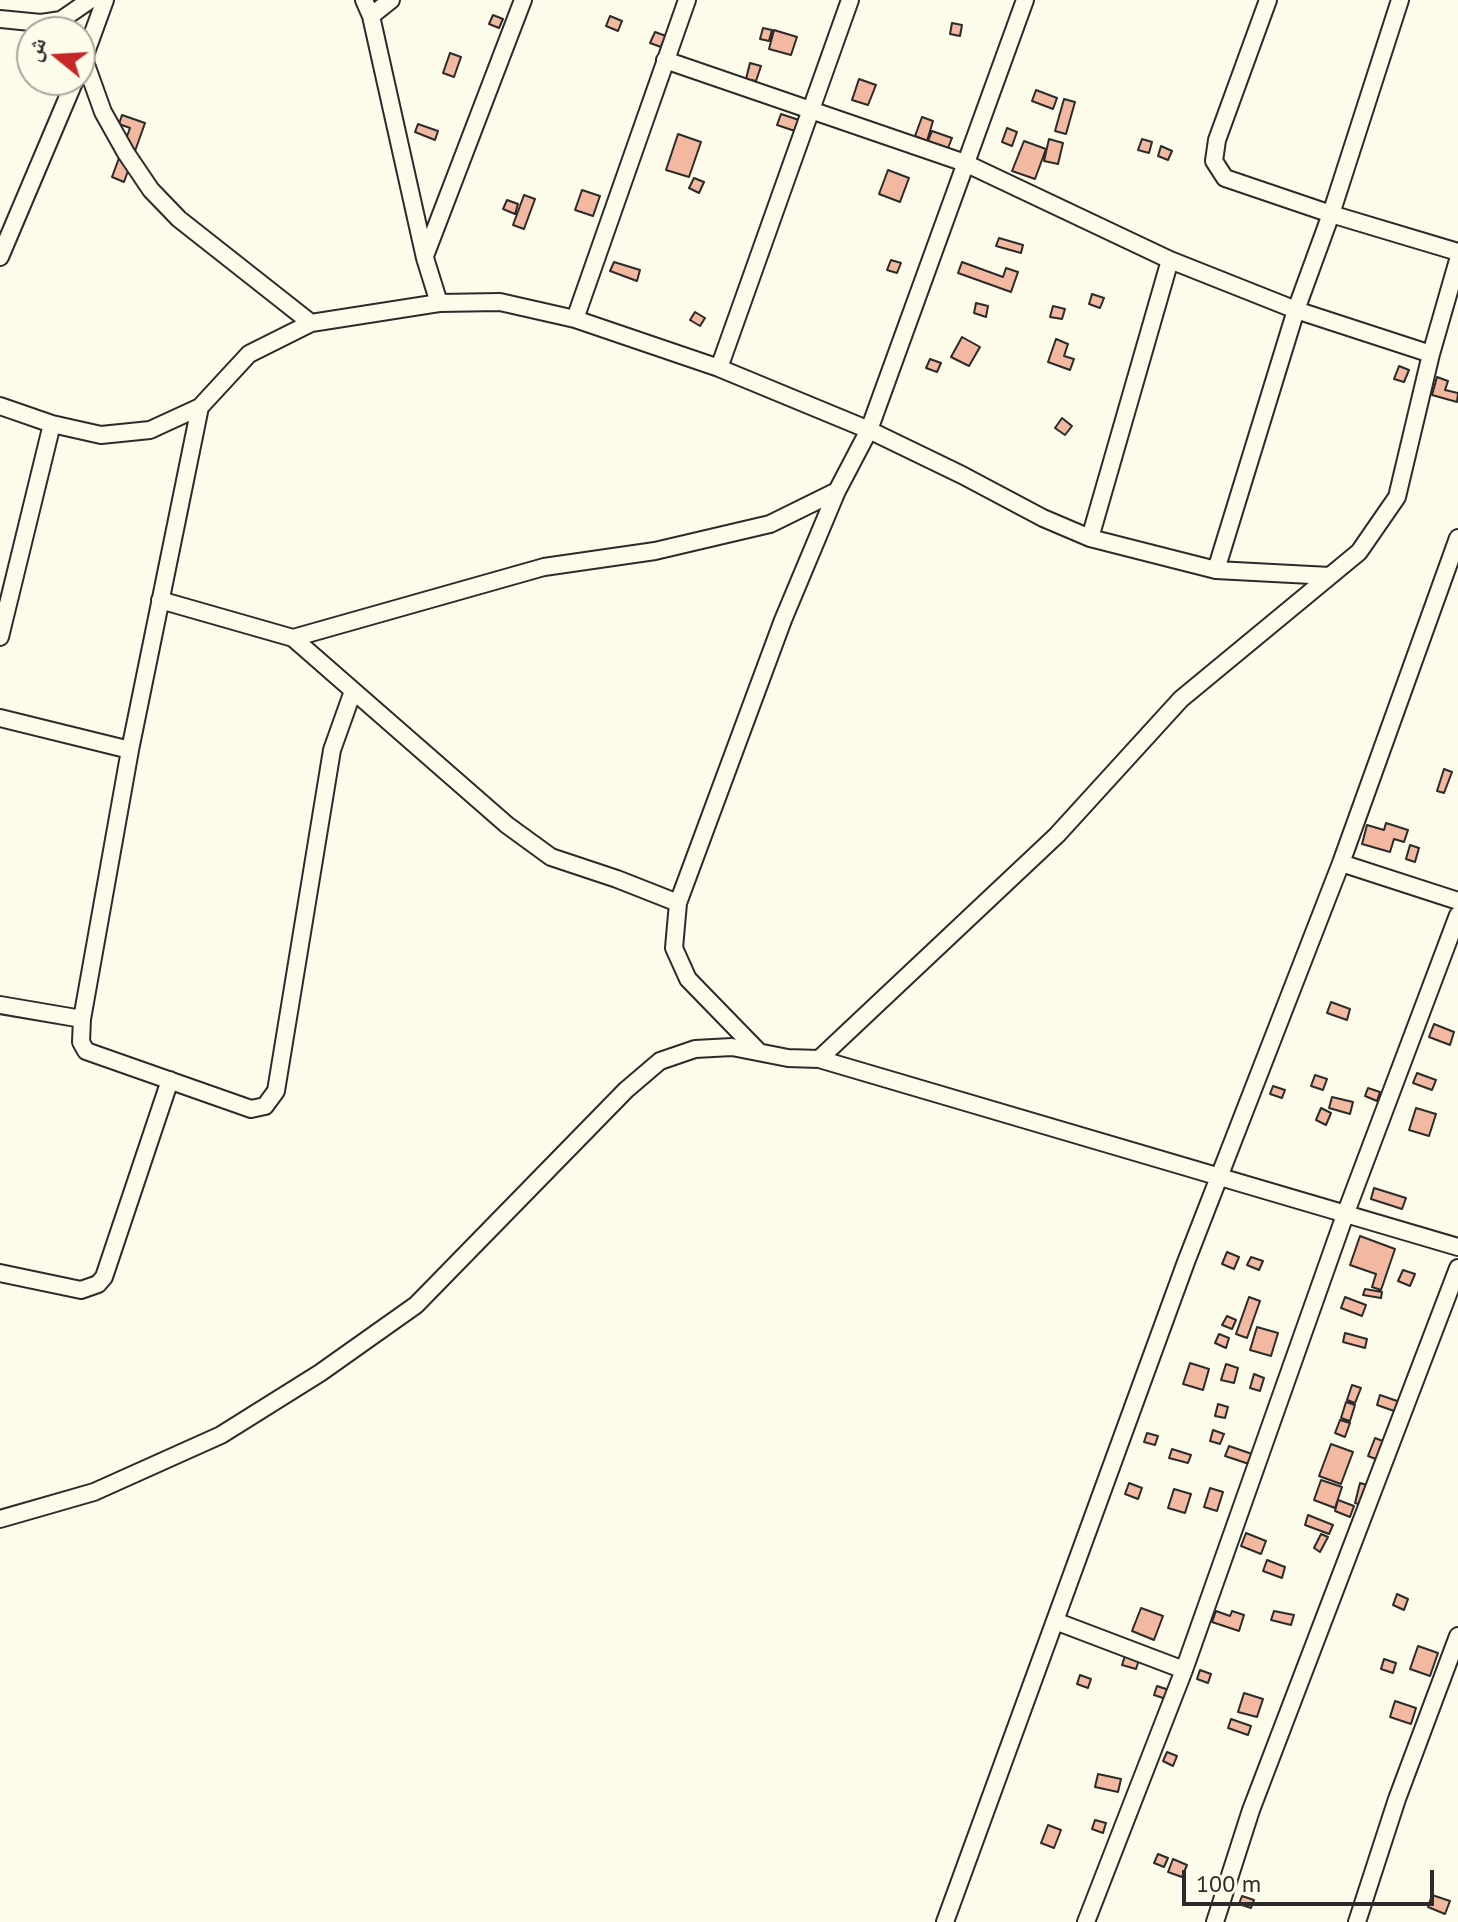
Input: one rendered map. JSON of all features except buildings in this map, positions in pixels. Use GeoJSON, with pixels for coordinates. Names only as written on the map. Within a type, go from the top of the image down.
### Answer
{"type":"FeatureCollection","features":[{"type":"Feature","properties":{"kind":"street"},"geometry":{"type":"LineString","coordinates":[[0,19],[41,23],[61,20],[90,0]]}},
{"type":"Feature","properties":{"kind":"street"},"geometry":{"type":"LineString","coordinates":[[96,25],[105,0]]}},
{"type":"Feature","properties":{"kind":"street"},"geometry":{"type":"LineString","coordinates":[[364,0],[371,16],[425,258],[439,303]]}},
{"type":"Feature","properties":{"kind":"street"},"geometry":{"type":"LineString","coordinates":[[371,16],[391,0]]}},
{"type":"Feature","properties":{"kind":"street"},"geometry":{"type":"LineString","coordinates":[[425,258],[523,0]]}},
{"type":"Feature","properties":{"kind":"street"},"geometry":{"type":"LineString","coordinates":[[575,319],[687,0]]}},
{"type":"Feature","properties":{"kind":"street"},"geometry":{"type":"LineString","coordinates":[[719,368],[850,0]]}},
{"type":"Feature","properties":{"kind":"street"},"geometry":{"type":"LineString","coordinates":[[759,1052],[688,979],[674,948],[678,903],[783,620],[837,491],[869,430],[1025,0]]}},
{"type":"Feature","properties":{"kind":"street"},"geometry":{"type":"LineString","coordinates":[[1268,0],[1217,140],[1214,161],[1225,178],[1458,252]]}},
{"type":"Feature","properties":{"kind":"street"},"geometry":{"type":"LineString","coordinates":[[1216,570],[1296,310],[1331,214],[1400,0]]}},
{"type":"Feature","properties":{"kind":"street"},"geometry":{"type":"LineString","coordinates":[[665,60],[965,163],[1170,260],[1296,310],[1431,354]]}},
{"type":"Feature","properties":{"kind":"street"},"geometry":{"type":"LineString","coordinates":[[0,257],[68,96]]}},
{"type":"Feature","properties":{"kind":"street"},"geometry":{"type":"LineString","coordinates":[[96,96],[126,153],[151,190],[179,219],[311,323]]}},
{"type":"Feature","properties":{"kind":"street"},"geometry":{"type":"LineString","coordinates":[[1090,538],[1170,260]]}},
{"type":"Feature","properties":{"kind":"street"},"geometry":{"type":"LineString","coordinates":[[819,1059],[1057,835],[1181,699],[1359,552],[1397,497],[1431,354],[1458,260]]}},
{"type":"Feature","properties":{"kind":"street"},"geometry":{"type":"LineString","coordinates":[[0,406],[52,424],[101,435],[150,430],[200,407],[249,354],[311,323],[439,303],[500,302],[575,319],[719,368],[869,430],[1043,518],[1090,538],[1216,570],[1330,576]]}},
{"type":"Feature","properties":{"kind":"street"},"geometry":{"type":"LineString","coordinates":[[200,407],[130,750],[82,1019],[81,1042],[86,1051],[251,1109],[265,1106],[276,1091],[332,750],[353,691]]}},
{"type":"Feature","properties":{"kind":"street"},"geometry":{"type":"LineString","coordinates":[[0,637],[52,424]]}},
{"type":"Feature","properties":{"kind":"street"},"geometry":{"type":"LineString","coordinates":[[293,638],[544,567],[655,551],[770,524],[837,491]]}},
{"type":"Feature","properties":{"kind":"street"},"geometry":{"type":"LineString","coordinates":[[945,1922],[1220,1176],[1341,863],[1457,542]]}},
{"type":"Feature","properties":{"kind":"street"},"geometry":{"type":"LineString","coordinates":[[160,600],[293,638],[507,825],[551,857],[678,903]]}},
{"type":"Feature","properties":{"kind":"street"},"geometry":{"type":"LineString","coordinates":[[0,718],[130,750]]}},
{"type":"Feature","properties":{"kind":"street"},"geometry":{"type":"LineString","coordinates":[[1341,863],[1458,901]]}},
{"type":"Feature","properties":{"kind":"street"},"geometry":{"type":"LineString","coordinates":[[1086,1922],[1184,1670],[1345,1215],[1458,915]]}},
{"type":"Feature","properties":{"kind":"street"},"geometry":{"type":"LineString","coordinates":[[0,1005],[82,1019]]}},
{"type":"Feature","properties":{"kind":"street"},"geometry":{"type":"LineString","coordinates":[[0,1519],[94,1492],[221,1435],[320,1373],[416,1305],[626,1090],[660,1061],[695,1049],[732,1047],[788,1058],[819,1059],[1458,1247]]}},
{"type":"Feature","properties":{"kind":"street"},"geometry":{"type":"LineString","coordinates":[[0,1273],[81,1290],[98,1284],[104,1277],[170,1080]]}},
{"type":"Feature","properties":{"kind":"street"},"geometry":{"type":"LineString","coordinates":[[1215,1922],[1251,1810],[1458,1268]]}},
{"type":"Feature","properties":{"kind":"street"},"geometry":{"type":"LineString","coordinates":[[1055,1621],[1184,1670]]}},
{"type":"Feature","properties":{"kind":"street"},"geometry":{"type":"LineString","coordinates":[[1357,1922],[1397,1799],[1458,1636]]}}]}
